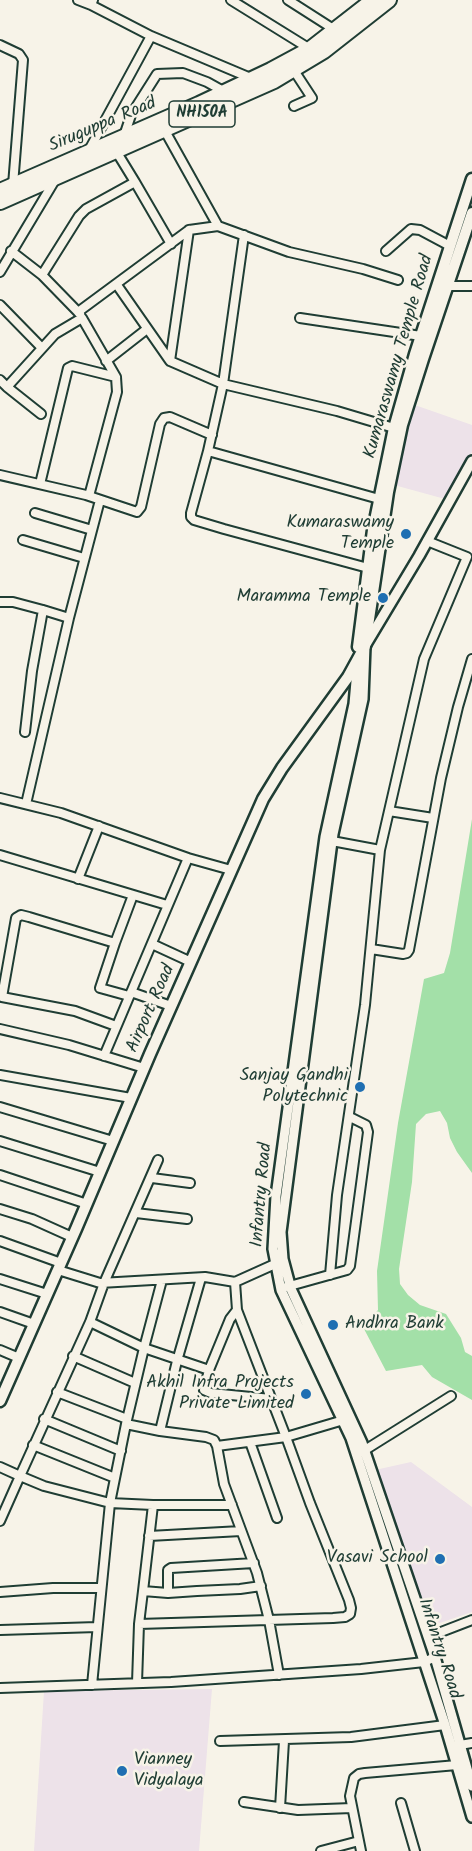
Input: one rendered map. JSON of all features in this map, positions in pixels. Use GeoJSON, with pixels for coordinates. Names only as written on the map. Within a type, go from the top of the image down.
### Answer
{"type":"FeatureCollection","features":[{"type":"Feature","properties":{"kind":"highway","name":"Siruguppa Road"},"geometry":{"type":"LineString","coordinates":[[0,191],[55,172],[87,153],[253,79],[310,49],[373,0]]}},
{"type":"Feature","properties":{"kind":"highway","name":"NH150A"},"geometry":{"type":"LineString","coordinates":[[0,202],[55,172],[116,151],[274,81],[324,51],[389,0]]}},
{"type":"Feature","properties":{"kind":"main road","name":"Kumaraswamy Temple Road"},"geometry":{"type":"LineString","coordinates":[[360,653],[368,568],[394,428],[472,179]]}},
{"type":"Feature","properties":{"kind":"main road","name":"Kumaraswamy Temple Road"},"geometry":{"type":"LineString","coordinates":[[360,653],[367,631],[388,492],[402,425],[472,213]]}},
{"type":"Feature","properties":{"kind":"main road","name":"Airport Road"},"geometry":{"type":"LineString","coordinates":[[0,1401],[4,1383],[19,1358],[263,800],[282,768],[348,677],[360,653]]}},
{"type":"Feature","properties":{"kind":"street"},"geometry":{"type":"LineString","coordinates":[[78,0],[92,3],[151,36],[253,79]]}},
{"type":"Feature","properties":{"kind":"street"},"geometry":{"type":"LineString","coordinates":[[231,0],[310,49]]}},
{"type":"Feature","properties":{"kind":"street"},"geometry":{"type":"LineString","coordinates":[[288,0],[335,30]]}},
{"type":"Feature","properties":{"kind":"street"},"geometry":{"type":"LineString","coordinates":[[87,153],[151,36]]}},
{"type":"Feature","properties":{"kind":"street"},"geometry":{"type":"LineString","coordinates":[[0,56],[3,46],[19,54],[23,60],[13,185]]}},
{"type":"Feature","properties":{"kind":"street"},"geometry":{"type":"LineString","coordinates":[[293,69],[312,98],[294,106]]}},
{"type":"Feature","properties":{"kind":"street"},"geometry":{"type":"LineString","coordinates":[[123,138],[131,115],[157,74],[183,74],[207,82],[225,92]]}},
{"type":"Feature","properties":{"kind":"street"},"geometry":{"type":"LineString","coordinates":[[165,130],[218,226]]}},
{"type":"Feature","properties":{"kind":"street"},"geometry":{"type":"LineString","coordinates":[[116,151],[171,244]]}},
{"type":"Feature","properties":{"kind":"street"},"geometry":{"type":"LineString","coordinates":[[0,272],[55,172]]}},
{"type":"Feature","properties":{"kind":"street"},"geometry":{"type":"LineString","coordinates":[[42,275],[79,216],[86,209],[135,182]]}},
{"type":"Feature","properties":{"kind":"street"},"geometry":{"type":"LineString","coordinates":[[7,387],[55,334],[189,230],[218,226],[289,252],[363,269],[398,280]]}},
{"type":"Feature","properties":{"kind":"street"},"geometry":{"type":"LineString","coordinates":[[386,251],[411,229],[420,230],[450,246]]}},
{"type":"Feature","properties":{"kind":"street"},"geometry":{"type":"LineString","coordinates":[[170,361],[189,230]]}},
{"type":"Feature","properties":{"kind":"street"},"geometry":{"type":"LineString","coordinates":[[244,235],[223,384],[191,513],[194,520],[368,568]]}},
{"type":"Feature","properties":{"kind":"street"},"geometry":{"type":"LineString","coordinates":[[11,251],[42,275],[80,315],[116,377],[117,392],[89,496]]}},
{"type":"Feature","properties":{"kind":"street"},"geometry":{"type":"LineString","coordinates":[[117,285],[170,361],[223,384],[337,411],[394,428]]}},
{"type":"Feature","properties":{"kind":"street"},"geometry":{"type":"LineString","coordinates":[[448,286],[472,286]]}},
{"type":"Feature","properties":{"kind":"street"},"geometry":{"type":"LineString","coordinates":[[0,305],[42,348]]}},
{"type":"Feature","properties":{"kind":"street"},"geometry":{"type":"LineString","coordinates":[[300,318],[421,336]]}},
{"type":"Feature","properties":{"kind":"street"},"geometry":{"type":"LineString","coordinates":[[106,361],[147,329]]}},
{"type":"Feature","properties":{"kind":"street"},"geometry":{"type":"LineString","coordinates":[[40,484],[68,368],[72,366],[116,377]]}},
{"type":"Feature","properties":{"kind":"street"},"geometry":{"type":"LineString","coordinates":[[0,380],[41,414]]}},
{"type":"Feature","properties":{"kind":"street"},"geometry":{"type":"LineString","coordinates":[[0,475],[89,496],[137,512],[141,507],[160,423],[164,418],[170,417],[212,435]]}},
{"type":"Feature","properties":{"kind":"street"},"geometry":{"type":"LineString","coordinates":[[208,451],[379,499]]}},
{"type":"Feature","properties":{"kind":"street"},"geometry":{"type":"LineString","coordinates":[[360,653],[472,461]]}},
{"type":"Feature","properties":{"kind":"street"},"geometry":{"type":"LineString","coordinates":[[26,804],[69,618],[100,500]]}},
{"type":"Feature","properties":{"kind":"street"},"geometry":{"type":"LineString","coordinates":[[35,513],[92,530]]}},
{"type":"Feature","properties":{"kind":"street"},"geometry":{"type":"LineString","coordinates":[[23,540],[84,558]]}},
{"type":"Feature","properties":{"kind":"street"},"geometry":{"type":"LineString","coordinates":[[330,1275],[337,1195],[350,1117],[371,949],[380,850],[424,659],[470,554],[427,541]]}},
{"type":"Feature","properties":{"kind":"street"},"geometry":{"type":"LineString","coordinates":[[0,602],[14,602],[69,618]]}},
{"type":"Feature","properties":{"kind":"street"},"geometry":{"type":"LineString","coordinates":[[25,732],[32,671],[43,610]]}},
{"type":"Feature","properties":{"kind":"street","name":"Infantry Road"},"geometry":{"type":"LineString","coordinates":[[360,653],[363,699],[332,840],[282,1224],[283,1259],[290,1285],[347,1419],[445,1725],[472,1817]]}},
{"type":"Feature","properties":{"kind":"street","name":"Infantry Road"},"geometry":{"type":"LineString","coordinates":[[360,653],[357,690],[328,821],[304,984],[276,1196],[273,1232],[275,1264],[281,1290],[365,1450],[435,1657],[472,1786]]}},
{"type":"Feature","properties":{"kind":"street"},"geometry":{"type":"LineString","coordinates":[[371,949],[403,954],[409,950],[433,818],[458,706],[472,659]]}},
{"type":"Feature","properties":{"kind":"street"},"geometry":{"type":"LineString","coordinates":[[0,798],[61,813],[188,858],[231,870]]}},
{"type":"Feature","properties":{"kind":"street"},"geometry":{"type":"LineString","coordinates":[[389,811],[433,818]]}},
{"type":"Feature","properties":{"kind":"street"},"geometry":{"type":"LineString","coordinates":[[78,879],[99,826]]}},
{"type":"Feature","properties":{"kind":"street"},"geometry":{"type":"LineString","coordinates":[[332,840],[380,850]]}},
{"type":"Feature","properties":{"kind":"street"},"geometry":{"type":"LineString","coordinates":[[0,855],[167,905]]}},
{"type":"Feature","properties":{"kind":"street"},"geometry":{"type":"LineString","coordinates":[[104,1056],[188,858]]}},
{"type":"Feature","properties":{"kind":"street"},"geometry":{"type":"LineString","coordinates":[[133,895],[100,988],[171,1006]]}},
{"type":"Feature","properties":{"kind":"street"},"geometry":{"type":"LineString","coordinates":[[115,943],[21,915],[16,918],[1,1001],[75,1011],[116,1026]]}},
{"type":"Feature","properties":{"kind":"street"},"geometry":{"type":"LineString","coordinates":[[152,944],[191,962]]}},
{"type":"Feature","properties":{"kind":"street"},"geometry":{"type":"LineString","coordinates":[[0,1029],[69,1045],[144,1068]]}},
{"type":"Feature","properties":{"kind":"street"},"geometry":{"type":"LineString","coordinates":[[0,1075],[131,1098]]}},
{"type":"Feature","properties":{"kind":"street"},"geometry":{"type":"LineString","coordinates":[[0,1107],[113,1141]]}},
{"type":"Feature","properties":{"kind":"street"},"geometry":{"type":"LineString","coordinates":[[281,1290],[290,1285],[347,1269],[351,1262],[368,1132],[366,1125],[350,1117]]}},
{"type":"Feature","properties":{"kind":"street"},"geometry":{"type":"LineString","coordinates":[[0,1141],[100,1172]]}},
{"type":"Feature","properties":{"kind":"street"},"geometry":{"type":"LineString","coordinates":[[0,1521],[44,1419],[90,1322],[104,1283],[158,1160]]}},
{"type":"Feature","properties":{"kind":"street"},"geometry":{"type":"LineString","coordinates":[[0,1175],[87,1204]]}},
{"type":"Feature","properties":{"kind":"street"},"geometry":{"type":"LineString","coordinates":[[152,1178],[190,1183]]}},
{"type":"Feature","properties":{"kind":"street"},"geometry":{"type":"LineString","coordinates":[[0,1209],[32,1219],[72,1237]]}},
{"type":"Feature","properties":{"kind":"street"},"geometry":{"type":"LineString","coordinates":[[136,1213],[187,1219]]}},
{"type":"Feature","properties":{"kind":"street"},"geometry":{"type":"LineString","coordinates":[[0,1241],[59,1267],[104,1283],[201,1278],[235,1282],[275,1264]]}},
{"type":"Feature","properties":{"kind":"street"},"geometry":{"type":"LineString","coordinates":[[160,1431],[201,1278]]}},
{"type":"Feature","properties":{"kind":"street"},"geometry":{"type":"LineString","coordinates":[[0,1279],[47,1293]]}},
{"type":"Feature","properties":{"kind":"street"},"geometry":{"type":"LineString","coordinates":[[92,1684],[110,1503],[135,1383],[162,1280]]}},
{"type":"Feature","properties":{"kind":"street"},"geometry":{"type":"LineString","coordinates":[[139,1624],[345,1617],[350,1614],[351,1608],[237,1310],[235,1282]]}},
{"type":"Feature","properties":{"kind":"street"},"geometry":{"type":"LineString","coordinates":[[237,1310],[230,1319],[204,1387],[207,1392],[271,1399]]}},
{"type":"Feature","properties":{"kind":"street"},"geometry":{"type":"LineString","coordinates":[[0,1312],[34,1324]]}},
{"type":"Feature","properties":{"kind":"street"},"geometry":{"type":"LineString","coordinates":[[90,1322],[144,1348],[209,1370]]}},
{"type":"Feature","properties":{"kind":"street"},"geometry":{"type":"LineString","coordinates":[[0,1350],[19,1358]]}},
{"type":"Feature","properties":{"kind":"street"},"geometry":{"type":"LineString","coordinates":[[73,1356],[135,1383]]}},
{"type":"Feature","properties":{"kind":"street"},"geometry":{"type":"LineString","coordinates":[[57,1392],[127,1421],[160,1431],[211,1438],[217,1446],[224,1484],[261,1586],[279,1675]]}},
{"type":"Feature","properties":{"kind":"street"},"geometry":{"type":"LineString","coordinates":[[365,1450],[451,1396]]}},
{"type":"Feature","properties":{"kind":"street"},"geometry":{"type":"LineString","coordinates":[[44,1419],[120,1451]]}},
{"type":"Feature","properties":{"kind":"street"},"geometry":{"type":"LineString","coordinates":[[217,1446],[286,1437],[347,1419]]}},
{"type":"Feature","properties":{"kind":"street"},"geometry":{"type":"LineString","coordinates":[[250,1442],[277,1518]]}},
{"type":"Feature","properties":{"kind":"street"},"geometry":{"type":"LineString","coordinates":[[33,1445],[115,1478]]}},
{"type":"Feature","properties":{"kind":"street"},"geometry":{"type":"LineString","coordinates":[[0,1467],[44,1486],[110,1503],[232,1505]]}},
{"type":"Feature","properties":{"kind":"street"},"geometry":{"type":"LineString","coordinates":[[137,1683],[139,1624],[153,1505]]}},
{"type":"Feature","properties":{"kind":"street"},"geometry":{"type":"LineString","coordinates":[[149,1536],[241,1531]]}},
{"type":"Feature","properties":{"kind":"street"},"geometry":{"type":"LineString","coordinates":[[168,1593],[168,1570],[254,1563]]}},
{"type":"Feature","properties":{"kind":"street"},"geometry":{"type":"LineString","coordinates":[[143,1591],[168,1593],[261,1586]]}},
{"type":"Feature","properties":{"kind":"street"},"geometry":{"type":"LineString","coordinates":[[0,1592],[53,1588],[100,1588]]}},
{"type":"Feature","properties":{"kind":"street"},"geometry":{"type":"LineString","coordinates":[[428,1637],[472,1620]]}},
{"type":"Feature","properties":{"kind":"street"},"geometry":{"type":"LineString","coordinates":[[0,1630],[97,1627]]}},
{"type":"Feature","properties":{"kind":"street"},"geometry":{"type":"LineString","coordinates":[[0,1688],[279,1675],[424,1662],[435,1657]]}},
{"type":"Feature","properties":{"kind":"street"},"geometry":{"type":"LineString","coordinates":[[220,1742],[351,1737],[445,1725]]}},
{"type":"Feature","properties":{"kind":"street"},"geometry":{"type":"LineString","coordinates":[[280,1808],[284,1741]]}},
{"type":"Feature","properties":{"kind":"street"},"geometry":{"type":"LineString","coordinates":[[460,1745],[472,1743]]}},
{"type":"Feature","properties":{"kind":"street"},"geometry":{"type":"LineString","coordinates":[[362,1851],[358,1841],[350,1790],[358,1774],[457,1765]]}},
{"type":"Feature","properties":{"kind":"street"},"geometry":{"type":"LineString","coordinates":[[244,1802],[280,1808],[322,1810],[352,1808]]}},
{"type":"Feature","properties":{"kind":"street"},"geometry":{"type":"LineString","coordinates":[[400,1803],[415,1851]]}},
{"type":"Feature","properties":{"kind":"street"},"geometry":{"type":"LineString","coordinates":[[321,1851],[358,1841]]}},
{"type":"Feature","properties":{"kind":"shaded area"},"geometry":{"type":"Polygon","coordinates":[[[412,404],[472,425],[472,452],[445,499],[394,485],[412,404]]]}},
{"type":"Feature","properties":{"kind":"shaded area","name":"Vasavi School"},"geometry":{"type":"Polygon","coordinates":[[[411,1462],[472,1507],[472,1612],[431,1626],[375,1470],[411,1462]]]}},
{"type":"Feature","properties":{"kind":"shaded area","name":"Vianney Vidyalaya"},"geometry":{"type":"Polygon","coordinates":[[[212,1689],[199,1851],[34,1851],[44,1691],[212,1689]]]}},
{"type":"Feature","properties":{"kind":"green space"},"geometry":{"type":"Polygon","coordinates":[[[472,819],[472,1173],[457,1152],[450,1138],[447,1123],[440,1111],[426,1114],[416,1124],[412,1182],[399,1269],[400,1284],[408,1295],[420,1305],[446,1314],[461,1338],[465,1352],[472,1356],[472,1400],[432,1377],[422,1365],[386,1371],[363,1327],[378,1310],[377,1271],[398,1123],[424,979],[444,973],[450,953],[472,819]]]}},
{"type":"Feature","properties":{"kind":"place","name":"Kumaraswamy Temple"},"geometry":{"type":"Point","coordinates":[406,534]}},
{"type":"Feature","properties":{"kind":"place","name":"Maramma Temple"},"geometry":{"type":"Point","coordinates":[383,598]}},
{"type":"Feature","properties":{"kind":"place","name":"Sanjay Gandhi Polytechnic"},"geometry":{"type":"Point","coordinates":[360,1087]}},
{"type":"Feature","properties":{"kind":"place","name":"Andhra Bank"},"geometry":{"type":"Point","coordinates":[333,1325]}},
{"type":"Feature","properties":{"kind":"place","name":"Akhil Infra Projects Private Limited"},"geometry":{"type":"Point","coordinates":[306,1394]}},
{"type":"Feature","properties":{"kind":"place","name":"Vasavi School"},"geometry":{"type":"Point","coordinates":[440,1559]}},
{"type":"Feature","properties":{"kind":"place","name":"Vianney Vidyalaya"},"geometry":{"type":"Point","coordinates":[122,1771]}}]}
